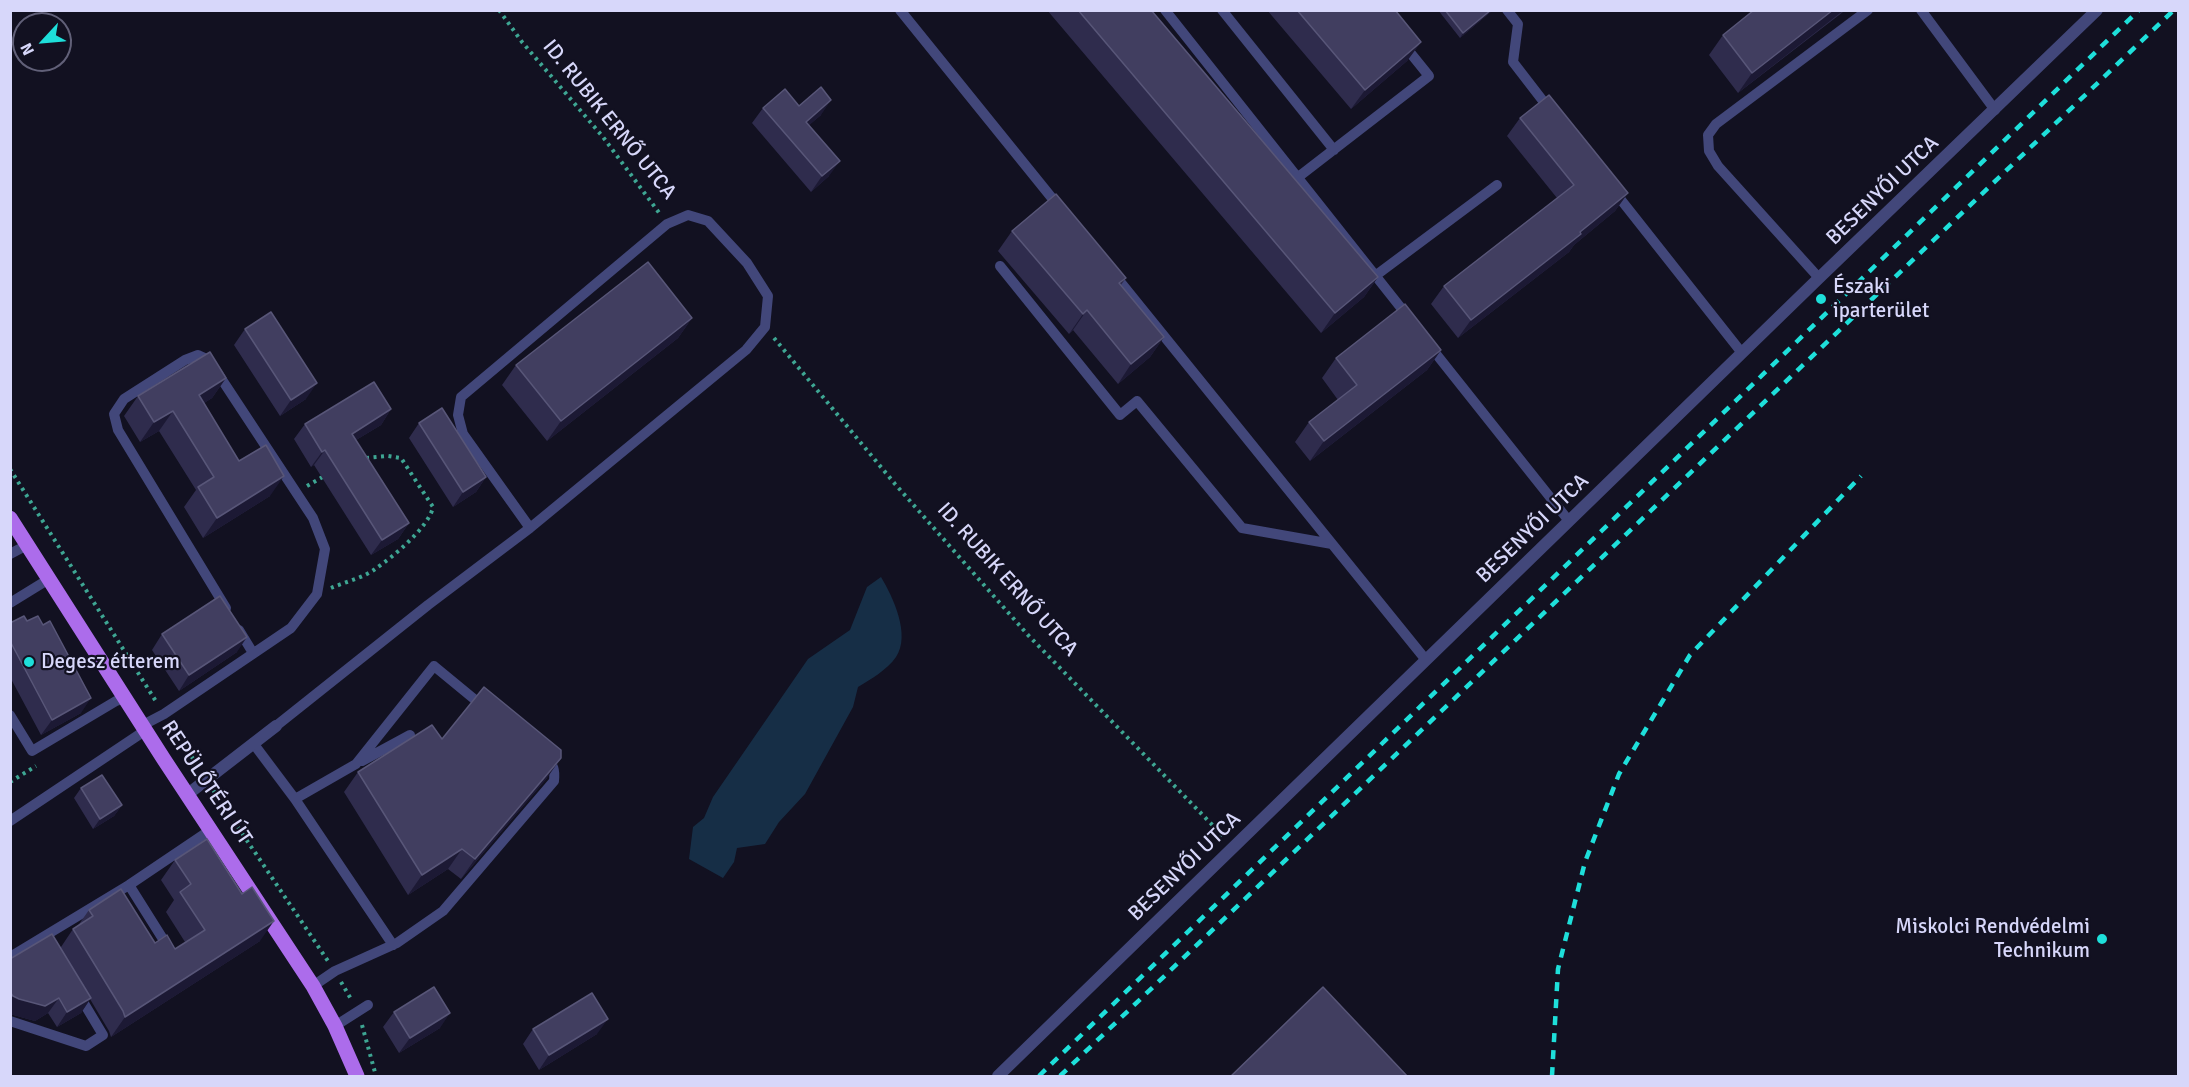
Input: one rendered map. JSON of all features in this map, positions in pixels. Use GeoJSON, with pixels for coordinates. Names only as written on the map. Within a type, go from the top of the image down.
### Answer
{"type":"FeatureCollection","features":[{"type":"Feature","properties":{"kind":"main road","name":"REPÜLŐTÉRI ÚT"},"geometry":{"type":"LineString","coordinates":[[10,518],[313,986],[335,1026],[357,1077]]}},
{"type":"Feature","properties":{"kind":"street","name":"BESENYŐI UTCA"},"geometry":{"type":"LineString","coordinates":[[998,1077],[2097,10]]}},
{"type":"Feature","properties":{"kind":"street"},"geometry":{"type":"LineString","coordinates":[[188,794],[276,726]]}},
{"type":"Feature","properties":{"kind":"lane"},"geometry":{"type":"LineString","coordinates":[[900,10],[1064,213]]}},
{"type":"Feature","properties":{"kind":"lane"},"geometry":{"type":"LineString","coordinates":[[1165,10],[1569,521]]}},
{"type":"Feature","properties":{"kind":"lane"},"geometry":{"type":"LineString","coordinates":[[1222,10],[1334,150]]}},
{"type":"Feature","properties":{"kind":"lane"},"geometry":{"type":"LineString","coordinates":[[1507,10],[1518,24],[1513,62],[1557,118]]}},
{"type":"Feature","properties":{"kind":"lane"},"geometry":{"type":"LineString","coordinates":[[1819,278],[1718,166],[1709,151],[1708,135],[1716,124],[1868,10]]}},
{"type":"Feature","properties":{"kind":"lane"},"geometry":{"type":"LineString","coordinates":[[1921,10],[1995,110]]}},
{"type":"Feature","properties":{"kind":"lane"},"geometry":{"type":"LineString","coordinates":[[1297,178],[1429,76],[1395,35]]}},
{"type":"Feature","properties":{"kind":"lane"},"geometry":{"type":"LineString","coordinates":[[1375,276],[1497,184]]}},
{"type":"Feature","properties":{"kind":"lane"},"geometry":{"type":"LineString","coordinates":[[1609,184],[1742,353]]}},
{"type":"Feature","properties":{"kind":"lane"},"geometry":{"type":"LineString","coordinates":[[276,726],[428,605],[530,528],[746,350],[765,327],[768,296],[747,263],[708,221],[688,214],[668,224],[461,397],[458,416],[463,434],[530,528]]}},
{"type":"Feature","properties":{"kind":"lane"},"geometry":{"type":"LineString","coordinates":[[1000,266],[1120,415],[1137,401],[1242,528],[1332,544]]}},
{"type":"Feature","properties":{"kind":"lane"},"geometry":{"type":"LineString","coordinates":[[1108,268],[1426,660]]}},
{"type":"Feature","properties":{"kind":"lane"},"geometry":{"type":"LineString","coordinates":[[10,821],[291,628],[317,594],[325,549],[314,519],[209,360],[198,355],[185,360],[124,399],[114,414],[118,430],[253,653]]}},
{"type":"Feature","properties":{"kind":"lane"},"geometry":{"type":"LineString","coordinates":[[10,554],[27,544]]}},
{"type":"Feature","properties":{"kind":"lane"},"geometry":{"type":"LineString","coordinates":[[10,603],[49,579]]}},
{"type":"Feature","properties":{"kind":"lane"},"geometry":{"type":"LineString","coordinates":[[356,764],[434,666],[498,719]]}},
{"type":"Feature","properties":{"kind":"lane"},"geometry":{"type":"LineString","coordinates":[[10,715],[32,751],[116,701],[126,698]]}},
{"type":"Feature","properties":{"kind":"lane"},"geometry":{"type":"LineString","coordinates":[[295,799],[410,735]]}},
{"type":"Feature","properties":{"kind":"lane"},"geometry":{"type":"LineString","coordinates":[[253,743],[295,799],[393,945]]}},
{"type":"Feature","properties":{"kind":"lane"},"geometry":{"type":"LineString","coordinates":[[313,986],[335,971],[393,945],[443,911],[554,781],[553,764],[535,749]]}},
{"type":"Feature","properties":{"kind":"lane"},"geometry":{"type":"LineString","coordinates":[[10,957],[46,942],[212,830]]}},
{"type":"Feature","properties":{"kind":"lane"},"geometry":{"type":"LineString","coordinates":[[129,885],[168,947]]}},
{"type":"Feature","properties":{"kind":"lane"},"geometry":{"type":"LineString","coordinates":[[10,1021],[86,1046],[103,1035],[73,986]]}},
{"type":"Feature","properties":{"kind":"lane"},"geometry":{"type":"LineString","coordinates":[[335,1026],[368,1005]]}},
{"type":"Feature","properties":{"kind":"path","name":"ID. RUBIK ERNŐ UTCA"},"geometry":{"type":"LineString","coordinates":[[499,10],[522,42],[603,137],[668,224]]}},
{"type":"Feature","properties":{"kind":"path","name":"ID. RUBIK ERNŐ UTCA"},"geometry":{"type":"LineString","coordinates":[[765,327],[895,484],[1028,635],[1234,847]]}},
{"type":"Feature","properties":{"kind":"path"},"geometry":{"type":"LineString","coordinates":[[317,594],[375,570],[412,538],[431,515],[433,507],[401,458],[388,456],[360,458]]}},
{"type":"Feature","properties":{"kind":"path"},"geometry":{"type":"LineString","coordinates":[[297,493],[333,470]]}},
{"type":"Feature","properties":{"kind":"water"},"geometry":{"type":"Polygon","coordinates":[[[881,577],[899,616],[902,638],[900,648],[888,666],[858,687],[853,707],[805,794],[779,822],[765,844],[737,848],[734,862],[723,878],[689,859],[693,827],[704,818],[713,797],[808,659],[850,630],[867,587],[881,577]]]}},
{"type":"Feature","properties":{"kind":"building"},"geometry":{"type":"Polygon","coordinates":[[[1078,10],[1151,10],[1378,277],[1335,313],[1078,10]]]}},
{"type":"Feature","properties":{"kind":"building"},"geometry":{"type":"Polygon","coordinates":[[[1297,10],[1395,10],[1421,42],[1365,90],[1297,10]]]}},
{"type":"Feature","properties":{"kind":"building"},"geometry":{"type":"Polygon","coordinates":[[[1445,10],[1491,10],[1463,33],[1445,10]]]}},
{"type":"Feature","properties":{"kind":"building"},"geometry":{"type":"Polygon","coordinates":[[[1754,10],[1833,10],[1752,73],[1723,35],[1754,10]]]}},
{"type":"Feature","properties":{"kind":"building"},"geometry":{"type":"Polygon","coordinates":[[[821,87],[831,100],[806,122],[840,161],[822,176],[763,108],[785,89],[799,106],[821,87]]]}},
{"type":"Feature","properties":{"kind":"building"},"geometry":{"type":"Polygon","coordinates":[[[1549,95],[1628,193],[1580,232],[1581,234],[1471,320],[1444,286],[1574,185],[1520,118],[1549,95]]]}},
{"type":"Feature","properties":{"kind":"building"},"geometry":{"type":"Polygon","coordinates":[[[1056,194],[1126,278],[1119,283],[1164,337],[1131,364],[1087,310],[1083,314],[1012,231],[1056,194]]]}},
{"type":"Feature","properties":{"kind":"building"},"geometry":{"type":"Polygon","coordinates":[[[648,262],[692,318],[561,421],[516,365],[648,262]]]}},
{"type":"Feature","properties":{"kind":"building"},"geometry":{"type":"Polygon","coordinates":[[[1405,304],[1441,350],[1324,441],[1309,422],[1357,385],[1336,358],[1405,304]]]}},
{"type":"Feature","properties":{"kind":"building"},"geometry":{"type":"Polygon","coordinates":[[[271,312],[317,383],[291,400],[245,329],[271,312]]]}},
{"type":"Feature","properties":{"kind":"building"},"geometry":{"type":"Polygon","coordinates":[[[210,352],[226,378],[199,395],[239,461],[266,445],[284,476],[217,518],[198,487],[214,477],[173,411],[154,422],[138,396],[210,352]]]}},
{"type":"Feature","properties":{"kind":"building"},"geometry":{"type":"Polygon","coordinates":[[[374,382],[391,409],[352,434],[409,523],[382,540],[325,450],[322,452],[305,424],[374,382]]]}},
{"type":"Feature","properties":{"kind":"building"},"geometry":{"type":"Polygon","coordinates":[[[442,408],[486,477],[463,492],[419,423],[442,408]]]}},
{"type":"Feature","properties":{"kind":"building"},"geometry":{"type":"Polygon","coordinates":[[[220,596],[247,637],[189,675],[162,634],[220,596]]]}},
{"type":"Feature","properties":{"kind":"building"},"geometry":{"type":"Polygon","coordinates":[[[24,616],[27,621],[38,616],[43,625],[50,621],[91,698],[52,720],[10,641],[10,623],[24,616]]]}},
{"type":"Feature","properties":{"kind":"building"},"geometry":{"type":"Polygon","coordinates":[[[484,687],[561,750],[561,758],[475,859],[462,849],[422,875],[358,772],[432,725],[442,739],[484,687]]]}},
{"type":"Feature","properties":{"kind":"building"},"geometry":{"type":"Polygon","coordinates":[[[102,775],[122,805],[100,819],[81,788],[102,775]]]}},
{"type":"Feature","properties":{"kind":"building"},"geometry":{"type":"Polygon","coordinates":[[[207,839],[242,894],[252,887],[274,921],[125,1017],[73,929],[93,916],[89,910],[121,889],[155,943],[167,935],[175,949],[205,930],[180,892],[191,884],[175,860],[207,839]]]}},
{"type":"Feature","properties":{"kind":"building"},"geometry":{"type":"Polygon","coordinates":[[[52,934],[91,998],[67,1012],[59,998],[45,1006],[19,999],[10,992],[10,959],[52,934]]]}},
{"type":"Feature","properties":{"kind":"building"},"geometry":{"type":"Polygon","coordinates":[[[434,987],[450,1013],[410,1038],[394,1012],[434,987]]]}},
{"type":"Feature","properties":{"kind":"building"},"geometry":{"type":"Polygon","coordinates":[[[1323,987],[1408,1077],[1230,1077],[1323,987]]]}},
{"type":"Feature","properties":{"kind":"building"},"geometry":{"type":"Polygon","coordinates":[[[592,993],[608,1019],[549,1055],[533,1029],[592,993]]]}},
{"type":"Feature","properties":{"kind":"railway"},"geometry":{"type":"LineString","coordinates":[[1039,1076],[2139,10]]}},
{"type":"Feature","properties":{"kind":"railway"},"geometry":{"type":"LineString","coordinates":[[1060,1076],[2174,10]]}},
{"type":"Feature","properties":{"kind":"railway"},"geometry":{"type":"LineString","coordinates":[[1552,1076],[1558,969],[1585,862],[1619,774],[1690,655],[1861,476]]}},
{"type":"Feature","properties":{"kind":"place","name":"Északi iparterület"},"geometry":{"type":"Point","coordinates":[1821,299]}},
{"type":"Feature","properties":{"kind":"place","name":"Degesz étterem"},"geometry":{"type":"Point","coordinates":[29,662]}},
{"type":"Feature","properties":{"kind":"place","name":"Miskolci Rendvédelmi Technikum"},"geometry":{"type":"Point","coordinates":[2102,939]}}]}
